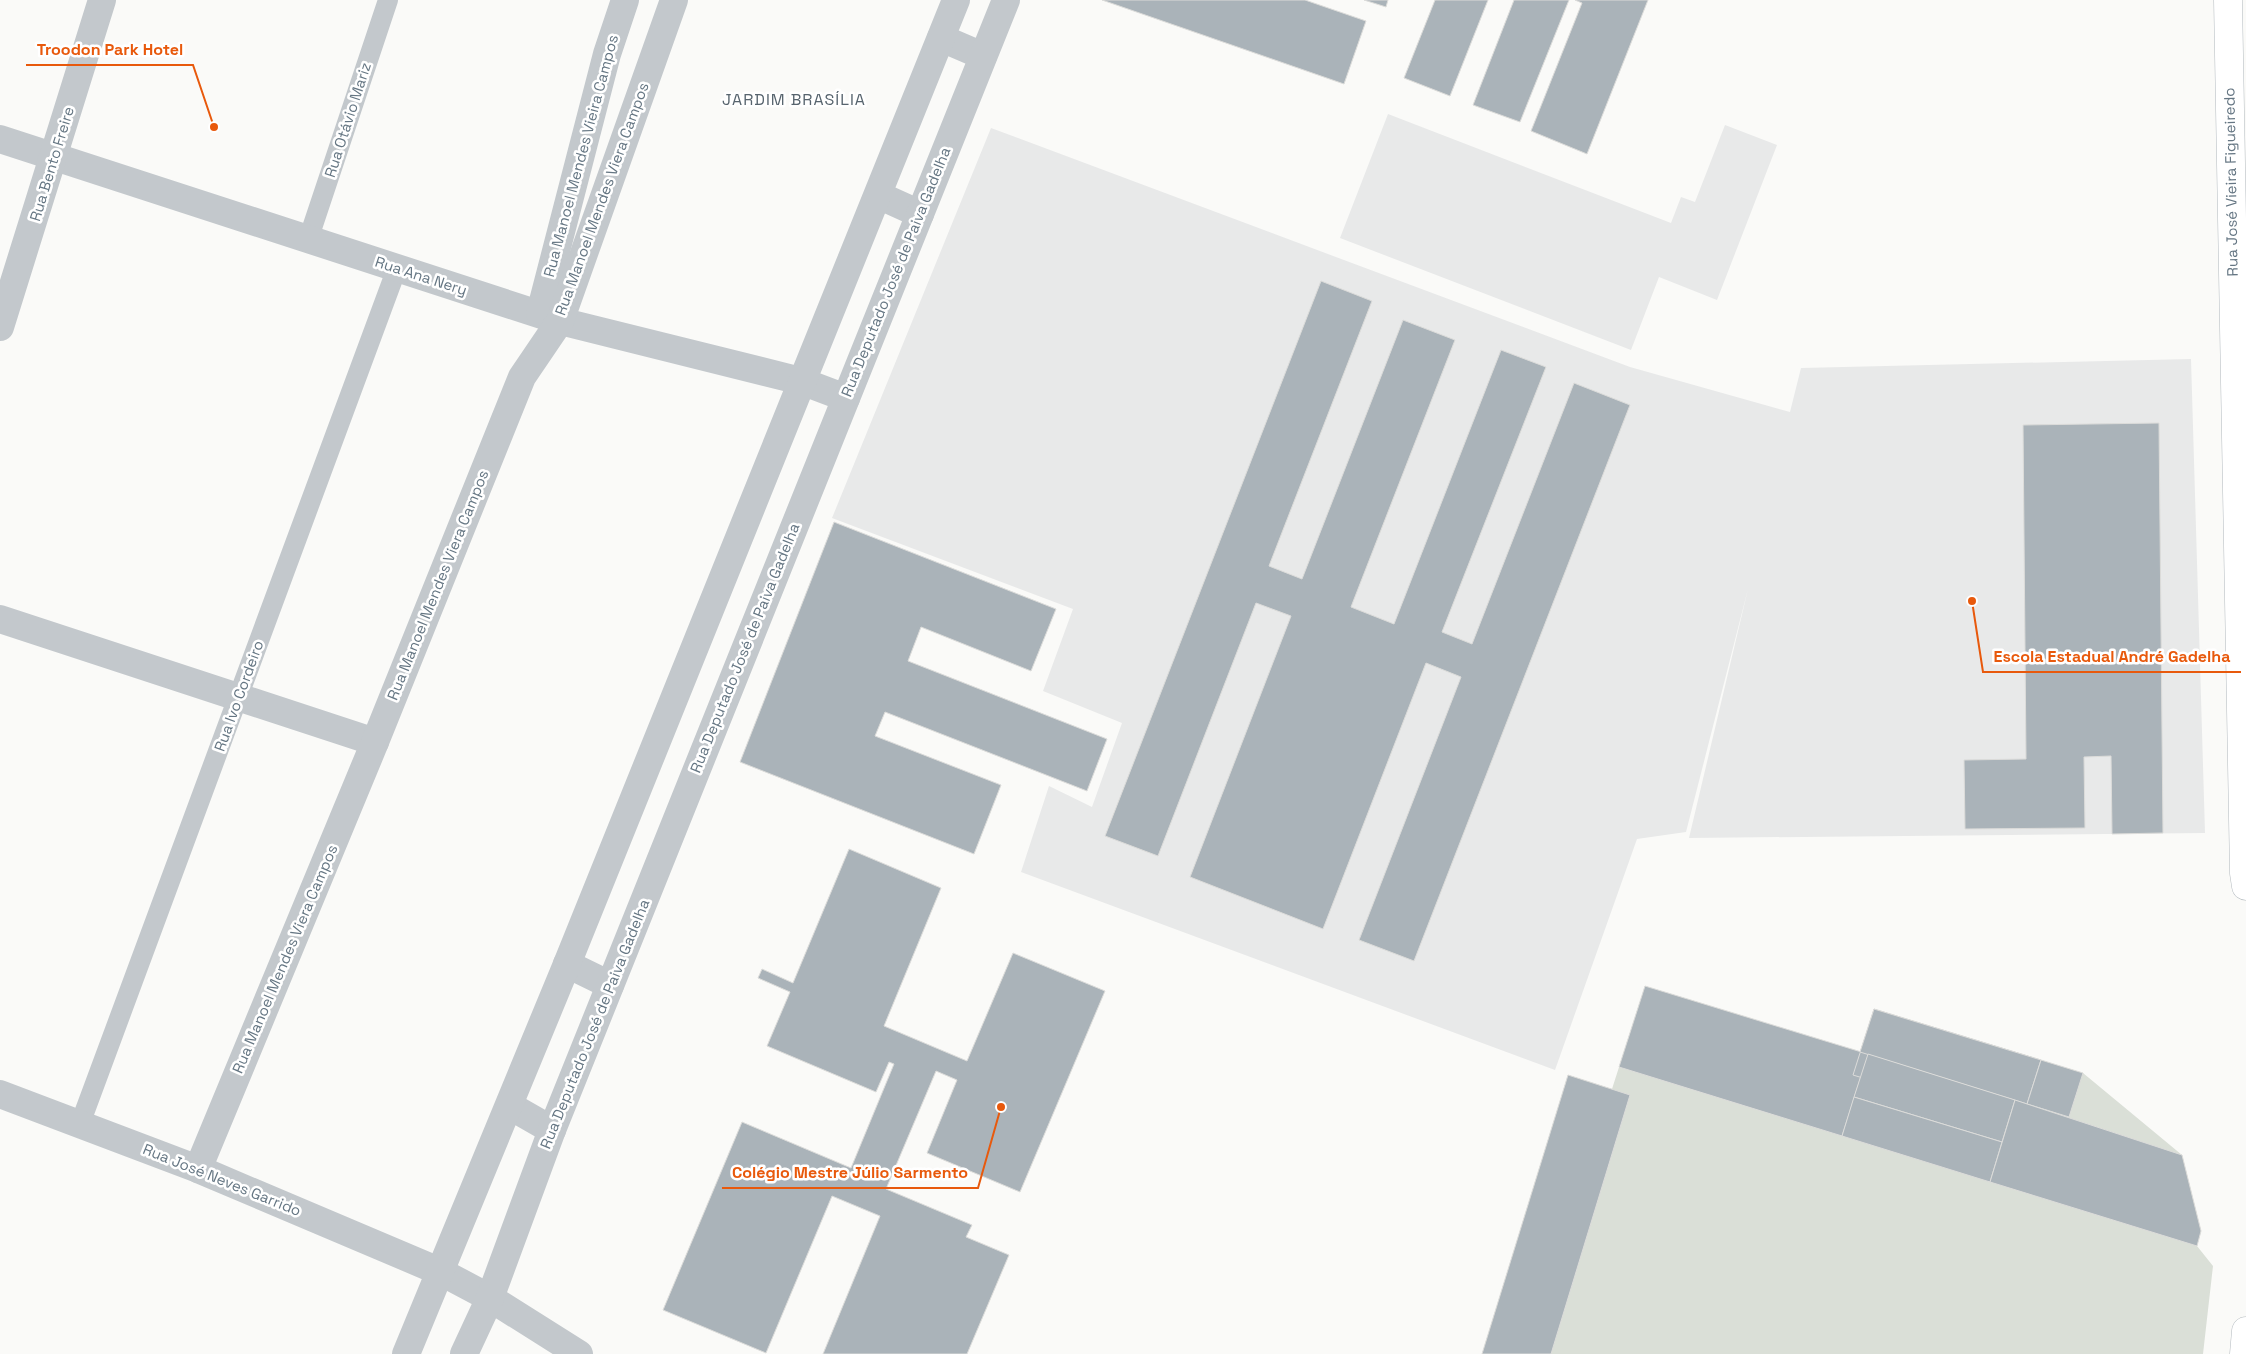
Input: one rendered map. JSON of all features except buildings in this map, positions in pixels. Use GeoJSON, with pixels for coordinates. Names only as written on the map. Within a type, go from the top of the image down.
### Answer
{"type":"FeatureCollection","features":[{"type":"Feature","properties":{"kind":"street","name":"Rua Bento Freire"},"geometry":{"type":"LineString","coordinates":[[0,327],[102,0]]}},
{"type":"Feature","properties":{"kind":"street","name":"Rua Manoel Mendes Vieira Campos"},"geometry":{"type":"LineString","coordinates":[[550,317],[607,54],[624,0]]}},
{"type":"Feature","properties":{"kind":"street","name":"Rua Manoel Mendes Viera Campos"},"geometry":{"type":"LineString","coordinates":[[198,1169],[375,742],[522,377],[550,317],[674,0]]}},
{"type":"Feature","properties":{"kind":"street"},"geometry":{"type":"LineString","coordinates":[[406,1354],[510,1106],[956,0]]}},
{"type":"Feature","properties":{"kind":"street","name":"Rua Deputado José de Paiva Gadelha"},"geometry":{"type":"LineString","coordinates":[[464,1354],[490,1298],[552,1130],[1006,0]]}},
{"type":"Feature","properties":{"kind":"street","name":"Rua José Vieira Figueiredo"},"geometry":{"type":"LineString","coordinates":[[2228,0],[2242,560],[2245,880]]}},
{"type":"Feature","properties":{"kind":"street"},"geometry":{"type":"LineString","coordinates":[[941,38],[983,56]]}},
{"type":"Feature","properties":{"kind":"street","name":"Rua Ana Nery"},"geometry":{"type":"LineString","coordinates":[[0,139],[550,317],[801,381],[846,398]]}},
{"type":"Feature","properties":{"kind":"street"},"geometry":{"type":"LineString","coordinates":[[878,195],[920,214]]}},
{"type":"Feature","properties":{"kind":"street"},"geometry":{"type":"LineString","coordinates":[[0,619],[375,742]]}},
{"type":"Feature","properties":{"kind":"street"},"geometry":{"type":"LineString","coordinates":[[567,964],[610,985]]}},
{"type":"Feature","properties":{"kind":"street","name":"Rua José Neves Garrido"},"geometry":{"type":"LineString","coordinates":[[0,1094],[198,1169],[441,1272],[490,1298],[579,1354]]}},
{"type":"Feature","properties":{"kind":"street"},"geometry":{"type":"LineString","coordinates":[[510,1106],[552,1130]]}},
{"type":"Feature","properties":{"kind":"street"},"geometry":{"type":"LineString","coordinates":[[2244,1354],[2246,1330]]}},
{"type":"Feature","properties":{"kind":"lane","name":"Rua Otávio Mariz"},"geometry":{"type":"LineString","coordinates":[[308,240],[388,0]]}},
{"type":"Feature","properties":{"kind":"lane","name":"Rua Ivo Cordeiro"},"geometry":{"type":"LineString","coordinates":[[80,1124],[397,268]]}},
{"type":"Feature","properties":{"kind":"shaded area"},"geometry":{"type":"Polygon","coordinates":[[[1388,114],[1671,223],[1681,197],[1695,202],[1725,125],[1777,145],[1717,300],[1659,277],[1631,350],[1340,238],[1388,114]]]}},
{"type":"Feature","properties":{"kind":"shaded area"},"geometry":{"type":"Polygon","coordinates":[[[991,128],[1630,367],[1790,412],[1801,368],[2191,359],[2205,833],[1689,838],[1748,589],[1686,832],[1637,839],[1555,1070],[1021,872],[1049,786],[1092,807],[1122,723],[1043,691],[1073,609],[832,518],[991,128]]]}},
{"type":"Feature","properties":{"kind":"shaded area"},"geometry":{"type":"Polygon","coordinates":[[[1645,986],[1860,1052],[1874,1009],[2083,1073],[2182,1155],[2201,1231],[2197,1246],[2213,1266],[2203,1354],[1482,1354],[1568,1075],[1612,1089],[1645,986]]]}},
{"type":"Feature","properties":{"kind":"place","name":"Troodon Park Hotel"},"geometry":{"type":"Point","coordinates":[214,127]}},
{"type":"Feature","properties":{"kind":"place","name":"Escola Estadual André Gadelha"},"geometry":{"type":"Point","coordinates":[1972,601]}},
{"type":"Feature","properties":{"kind":"place","name":"Colégio Mestre Júlio Sarmento"},"geometry":{"type":"Point","coordinates":[1001,1107]}},
{"type":"Feature","properties":{"kind":"district","name":"JARDIM BRASÍLIA"},"geometry":{"type":"Point","coordinates":[794,99]}}]}
